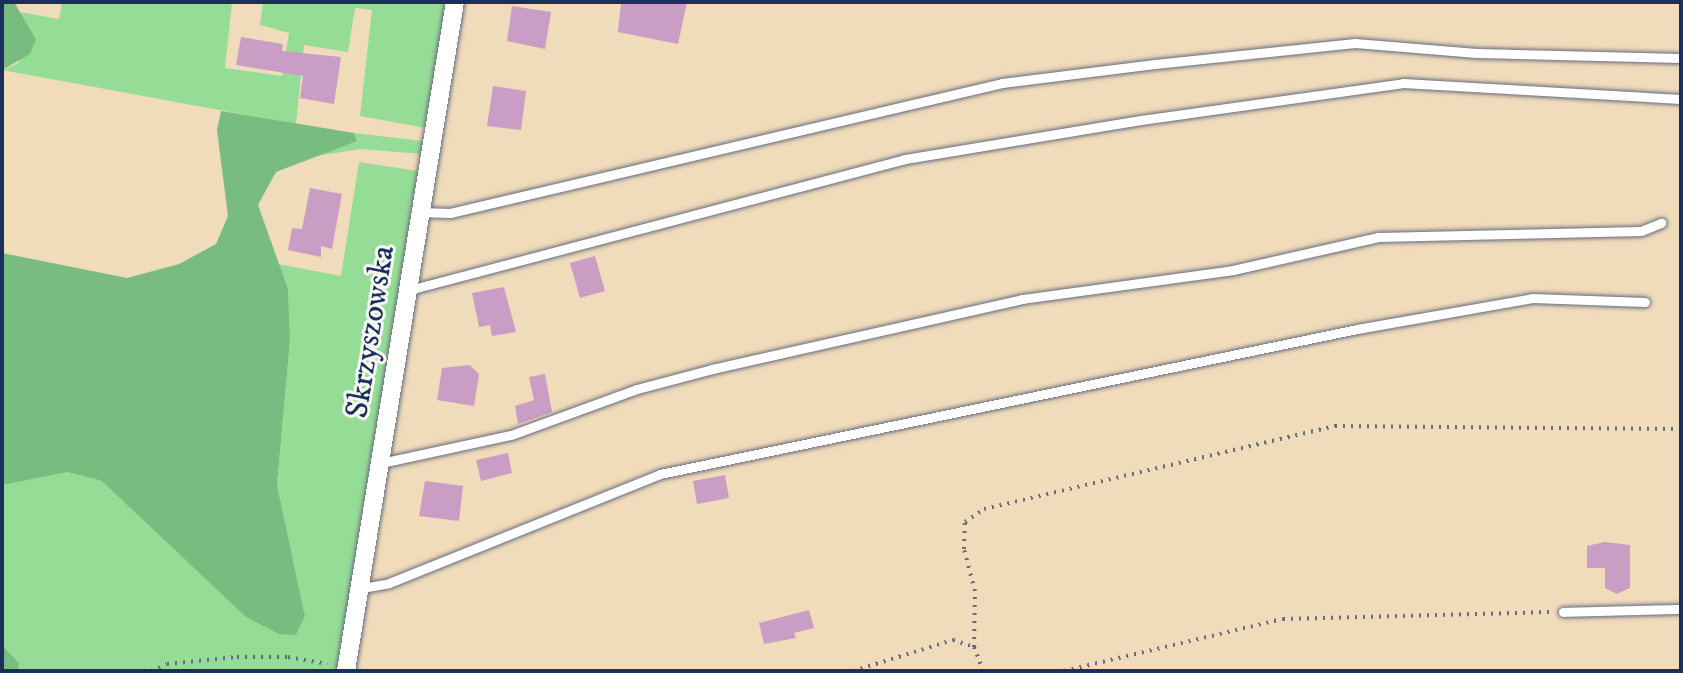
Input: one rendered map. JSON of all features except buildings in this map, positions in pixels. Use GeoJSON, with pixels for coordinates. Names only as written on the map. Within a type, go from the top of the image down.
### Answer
{"type":"FeatureCollection","features":[{"type":"Feature","properties":{"kind":"street","name":"Skrzyszowska"},"geometry":{"type":"LineString","coordinates":[[341,669],[362,588],[455,2]]}},
{"type":"Feature","properties":{"kind":"lane"},"geometry":{"type":"LineString","coordinates":[[421,212],[450,213],[1002,83],[1140,66],[1355,43],[1477,53],[1681,58]]}},
{"type":"Feature","properties":{"kind":"lane"},"geometry":{"type":"LineString","coordinates":[[409,290],[905,159],[1126,122],[1403,83],[1681,99]]}},
{"type":"Feature","properties":{"kind":"lane"},"geometry":{"type":"LineString","coordinates":[[381,463],[511,435],[637,389],[712,369],[1022,299],[1261,265],[1378,237],[1641,231],[1661,223]]}},
{"type":"Feature","properties":{"kind":"lane"},"geometry":{"type":"LineString","coordinates":[[362,588],[389,583],[660,474],[1532,298],[1645,302]]}},
{"type":"Feature","properties":{"kind":"lane"},"geometry":{"type":"LineString","coordinates":[[1563,612],[1681,609]]}},
{"type":"Feature","properties":{"kind":"path"},"geometry":{"type":"LineString","coordinates":[[983,671],[974,647],[975,591],[964,549],[965,522],[984,509],[1335,426],[1681,429]]}},
{"type":"Feature","properties":{"kind":"path"},"geometry":{"type":"LineString","coordinates":[[1064,671],[1283,619],[1563,612]]}},
{"type":"Feature","properties":{"kind":"path"},"geometry":{"type":"LineString","coordinates":[[853,671],[953,640],[974,647]]}},
{"type":"Feature","properties":{"kind":"path"},"geometry":{"type":"LineString","coordinates":[[151,671],[167,664],[237,657],[288,657],[341,669]]}},
{"type":"Feature","properties":{"kind":"green space"},"geometry":{"type":"Polygon","coordinates":[[[2,2],[14,2],[36,39],[30,54],[2,70],[2,2]]]}},
{"type":"Feature","properties":{"kind":"green space"},"geometry":{"type":"Polygon","coordinates":[[[62,2],[232,2],[225,68],[282,76],[289,33],[260,25],[263,2],[446,2],[425,128],[360,116],[372,10],[355,8],[348,52],[304,45],[296,124],[2,70],[17,64],[36,39],[20,12],[59,19],[62,2]]]}},
{"type":"Feature","properties":{"kind":"green space"},"geometry":{"type":"Polygon","coordinates":[[[221,111],[354,133],[357,141],[276,172],[258,205],[288,289],[290,340],[277,485],[305,616],[296,635],[279,634],[246,617],[102,481],[67,472],[2,485],[2,253],[127,278],[179,264],[216,244],[228,216],[217,130],[221,111]]]}},
{"type":"Feature","properties":{"kind":"green space"},"geometry":{"type":"Polygon","coordinates":[[[354,133],[423,141],[421,154],[361,149],[309,157],[357,140],[354,133]]]}},
{"type":"Feature","properties":{"kind":"green space"},"geometry":{"type":"Polygon","coordinates":[[[359,162],[418,171],[337,671],[18,671],[19,663],[2,645],[2,485],[42,473],[67,472],[102,481],[170,539],[296,635],[305,616],[277,485],[290,340],[288,289],[278,264],[341,276],[359,162]]]}},
{"type":"Feature","properties":{"kind":"green space"},"geometry":{"type":"Polygon","coordinates":[[[2,645],[19,663],[18,671],[2,671],[2,645]]]}}]}
